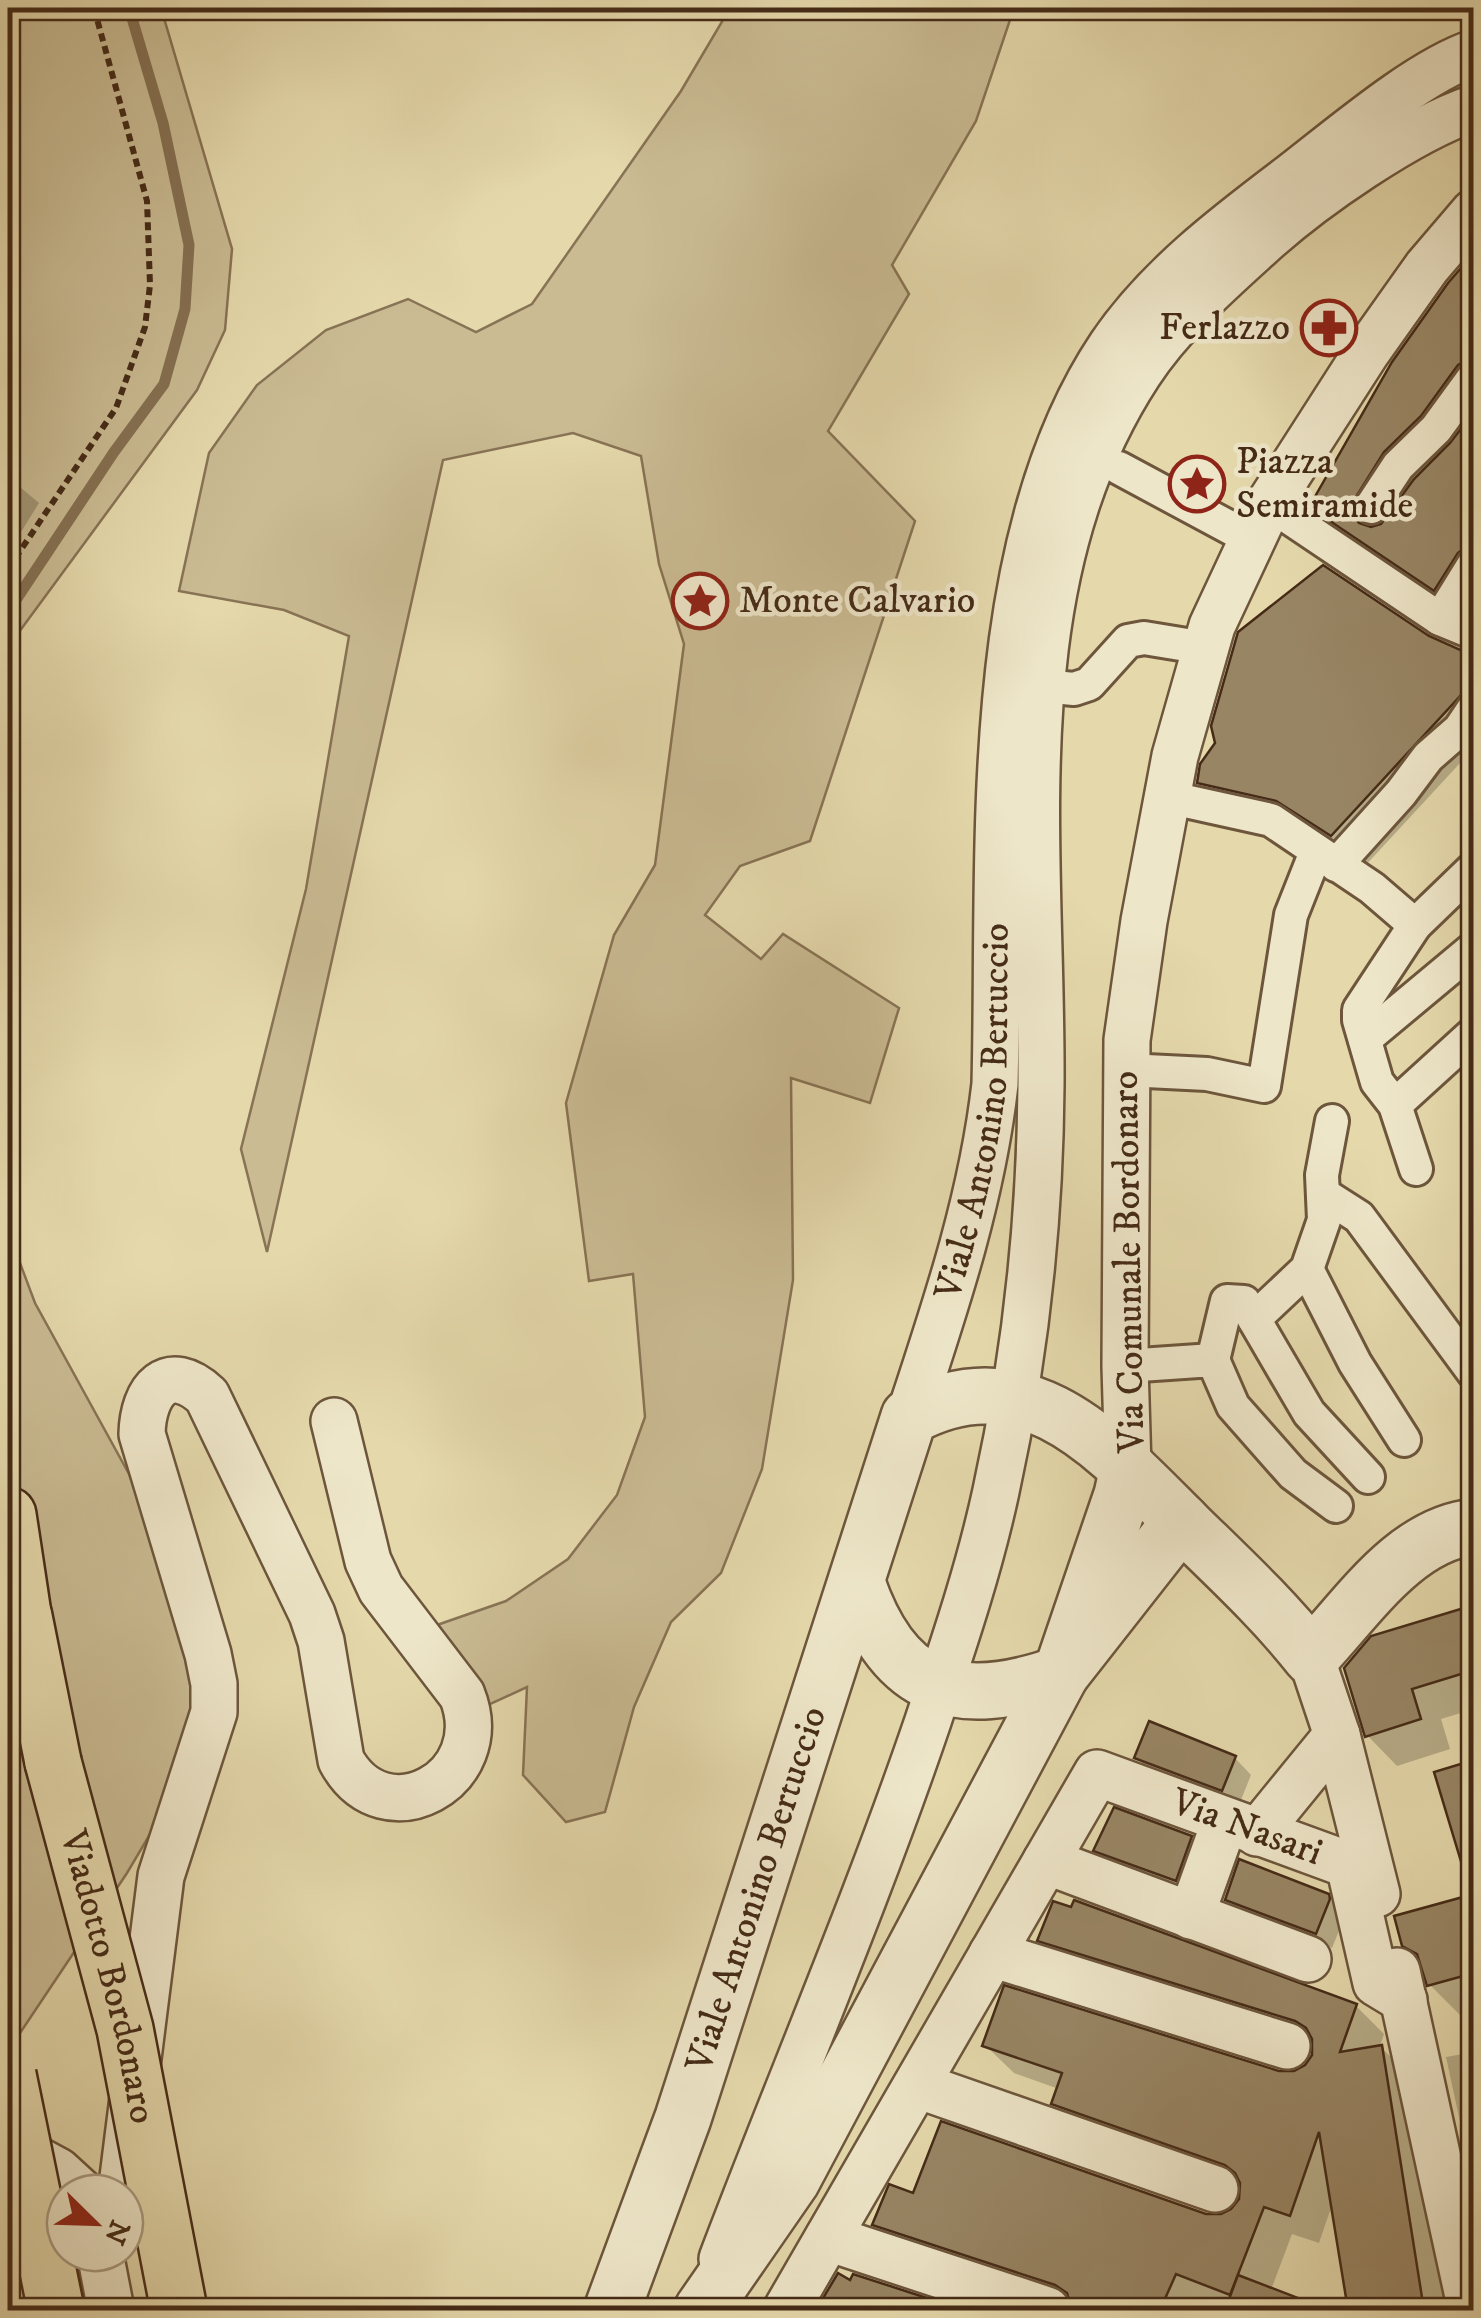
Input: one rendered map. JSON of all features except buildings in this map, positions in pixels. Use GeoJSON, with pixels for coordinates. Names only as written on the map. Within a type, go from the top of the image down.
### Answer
{"type":"FeatureCollection","features":[{"type":"Feature","properties":{"kind":"highway","name":"Viadotto Bordonaro"},"geometry":{"type":"LineString","coordinates":[[8,1516],[16,1598],[53,1762],[125,2029],[179,2310]]}},
{"type":"Feature","properties":{"kind":"highway"},"geometry":{"type":"LineString","coordinates":[[8,2074],[56,2310]]}},
{"type":"Feature","properties":{"kind":"street","name":"Viale Antonino Bertuccio"},"geometry":{"type":"LineString","coordinates":[[612,2310],[689,2100],[910,1417],[981,1177],[995,1084],[998,813],[1014,642],[1031,541],[1066,427],[1110,346],[1154,292],[1262,198],[1315,158],[1436,70],[1474,53]]}},
{"type":"Feature","properties":{"kind":"street","name":"Viale Antonino Bertuccio"},"geometry":{"type":"LineString","coordinates":[[702,2310],[898,1807],[985,1536],[1013,1399],[1031,1258],[1040,1129],[1035,817],[1043,686],[1054,597],[1074,510],[1099,441],[1142,367],[1182,318],[1286,222],[1424,130],[1474,108]]}},
{"type":"Feature","properties":{"kind":"street","name":"Via Comunale Bordonaro"},"geometry":{"type":"LineString","coordinates":[[1460,232],[1366,353],[1260,521],[1205,648],[1174,756],[1131,996],[1126,1070],[1125,1366],[1128,1468],[1283,1622],[1310,1656],[1337,1735],[1404,2000],[1471,2310]]}},
{"type":"Feature","properties":{"kind":"street"},"geometry":{"type":"LineString","coordinates":[[1371,507],[1398,466],[1436,428],[1474,378]]}},
{"type":"Feature","properties":{"kind":"street"},"geometry":{"type":"LineString","coordinates":[[1118,468],[1260,521],[1440,620],[1474,633]]}},
{"type":"Feature","properties":{"kind":"street"},"geometry":{"type":"LineString","coordinates":[[1440,620],[1474,564]]}},
{"type":"Feature","properties":{"kind":"street"},"geometry":{"type":"LineString","coordinates":[[1043,686],[1074,689],[1089,684],[1128,642],[1144,638],[1205,648]]}},
{"type":"Feature","properties":{"kind":"street"},"geometry":{"type":"LineString","coordinates":[[1126,1070],[1208,1074],[1264,1086],[1291,914],[1326,858],[1401,793],[1428,757],[1460,729],[1474,708]]}},
{"type":"Feature","properties":{"kind":"street"},"geometry":{"type":"LineString","coordinates":[[1167,796],[1270,820],[1372,888],[1415,926]]}},
{"type":"Feature","properties":{"kind":"street"},"geometry":{"type":"LineString","coordinates":[[1416,1169],[1396,1106],[1378,1082],[1359,1010],[1415,926],[1474,868]]}},
{"type":"Feature","properties":{"kind":"street"},"geometry":{"type":"LineString","coordinates":[[1365,1039],[1474,948]]}},
{"type":"Feature","properties":{"kind":"street"},"geometry":{"type":"LineString","coordinates":[[1396,1106],[1474,1032]]}},
{"type":"Feature","properties":{"kind":"street"},"geometry":{"type":"LineString","coordinates":[[1254,1320],[1307,1270],[1324,1220],[1322,1175],[1332,1122]]}},
{"type":"Feature","properties":{"kind":"street"},"geometry":{"type":"LineString","coordinates":[[1323,1194],[1359,1217],[1474,1373]]}},
{"type":"Feature","properties":{"kind":"street"},"geometry":{"type":"LineString","coordinates":[[1307,1270],[1355,1363],[1404,1440]]}},
{"type":"Feature","properties":{"kind":"street"},"geometry":{"type":"LineString","coordinates":[[1336,1506],[1293,1474],[1233,1406],[1213,1360],[1227,1301],[1244,1302],[1310,1413],[1368,1477]]}},
{"type":"Feature","properties":{"kind":"street"},"geometry":{"type":"LineString","coordinates":[[1125,1366],[1213,1360]]}},
{"type":"Feature","properties":{"kind":"street"},"geometry":{"type":"LineString","coordinates":[[123,2173],[161,1876],[214,1712],[208,1654],[142,1434],[147,1401],[156,1386],[168,1380],[182,1380],[207,1396],[312,1614],[324,1657],[340,1760],[349,1775],[380,1794],[420,1796],[456,1769],[465,1752],[469,1712],[462,1695],[381,1589],[368,1561],[334,1420]]}},
{"type":"Feature","properties":{"kind":"street"},"geometry":{"type":"LineString","coordinates":[[702,2310],[792,2180],[1061,1674],[1122,1495],[1128,1468],[1063,1417],[1013,1399],[966,1397],[938,1402],[910,1417]]}},
{"type":"Feature","properties":{"kind":"street"},"geometry":{"type":"LineString","coordinates":[[856,1583],[869,1620],[884,1645],[911,1672],[939,1687],[967,1690],[1032,1684],[1061,1674],[1181,1521]]}},
{"type":"Feature","properties":{"kind":"street"},"geometry":{"type":"LineString","coordinates":[[1310,1656],[1412,1552],[1434,1539],[1474,1527]]}},
{"type":"Feature","properties":{"kind":"street"},"geometry":{"type":"LineString","coordinates":[[1191,1916],[1241,1827],[1337,1735]]}},
{"type":"Feature","properties":{"kind":"street","name":"Via Nasari"},"geometry":{"type":"LineString","coordinates":[[786,2310],[1097,1773],[1348,1865],[1376,1984],[1404,2000]]}},
{"type":"Feature","properties":{"kind":"street"},"geometry":{"type":"LineString","coordinates":[[1046,1861],[1308,1959]]}},
{"type":"Feature","properties":{"kind":"street"},"geometry":{"type":"LineString","coordinates":[[992,1954],[1287,2046]]}},
{"type":"Feature","properties":{"kind":"street"},"geometry":{"type":"LineString","coordinates":[[916,2085],[1215,2189]]}},
{"type":"Feature","properties":{"kind":"street"},"geometry":{"type":"LineString","coordinates":[[8,2144],[60,2173]]}},
{"type":"Feature","properties":{"kind":"street"},"geometry":{"type":"LineString","coordinates":[[828,2238],[1047,2310]]}},
{"type":"Feature","properties":{"kind":"path"},"geometry":{"type":"LineString","coordinates":[[8,569],[116,408],[145,327],[150,285],[148,201],[94,8]]}},
{"type":"Feature","properties":{"kind":"shaded area"},"geometry":{"type":"Polygon","coordinates":[[[8,8],[161,8],[232,249],[225,330],[197,390],[8,647],[8,8]]]}},
{"type":"Feature","properties":{"kind":"shaded area"},"geometry":{"type":"Polygon","coordinates":[[[730,8],[1014,8],[976,121],[892,265],[909,294],[828,431],[915,521],[810,841],[740,866],[705,915],[761,959],[783,934],[899,1008],[870,1103],[791,1078],[793,1280],[762,1469],[721,1573],[671,1622],[634,1707],[605,1812],[566,1822],[523,1775],[527,1687],[486,1706],[437,1625],[506,1601],[568,1559],[617,1495],[645,1417],[633,1274],[589,1281],[566,1103],[614,935],[655,865],[684,644],[659,564],[641,456],[573,433],[443,460],[267,1252],[241,1149],[306,889],[349,636],[284,610],[179,591],[209,453],[257,385],[326,330],[408,299],[476,332],[532,304],[681,91],[730,8]]]}},
{"type":"Feature","properties":{"kind":"shaded area"},"geometry":{"type":"Polygon","coordinates":[[[8,1231],[35,1303],[129,1474],[185,1608],[199,1718],[165,1809],[8,2051],[8,1231]]]}},
{"type":"Feature","properties":{"kind":"waterway"},"geometry":{"type":"LineString","coordinates":[[8,612],[164,384],[185,309],[189,245],[163,123],[129,8]]}},
{"type":"Feature","properties":{"kind":"place","name":"Ferlazzo"},"geometry":{"type":"Point","coordinates":[1329,328]}},
{"type":"Feature","properties":{"kind":"place","name":"Piazza Semiramide"},"geometry":{"type":"Point","coordinates":[1197,484]}},
{"type":"Feature","properties":{"kind":"place","name":"Monte Calvario"},"geometry":{"type":"Point","coordinates":[700,601]}}]}
